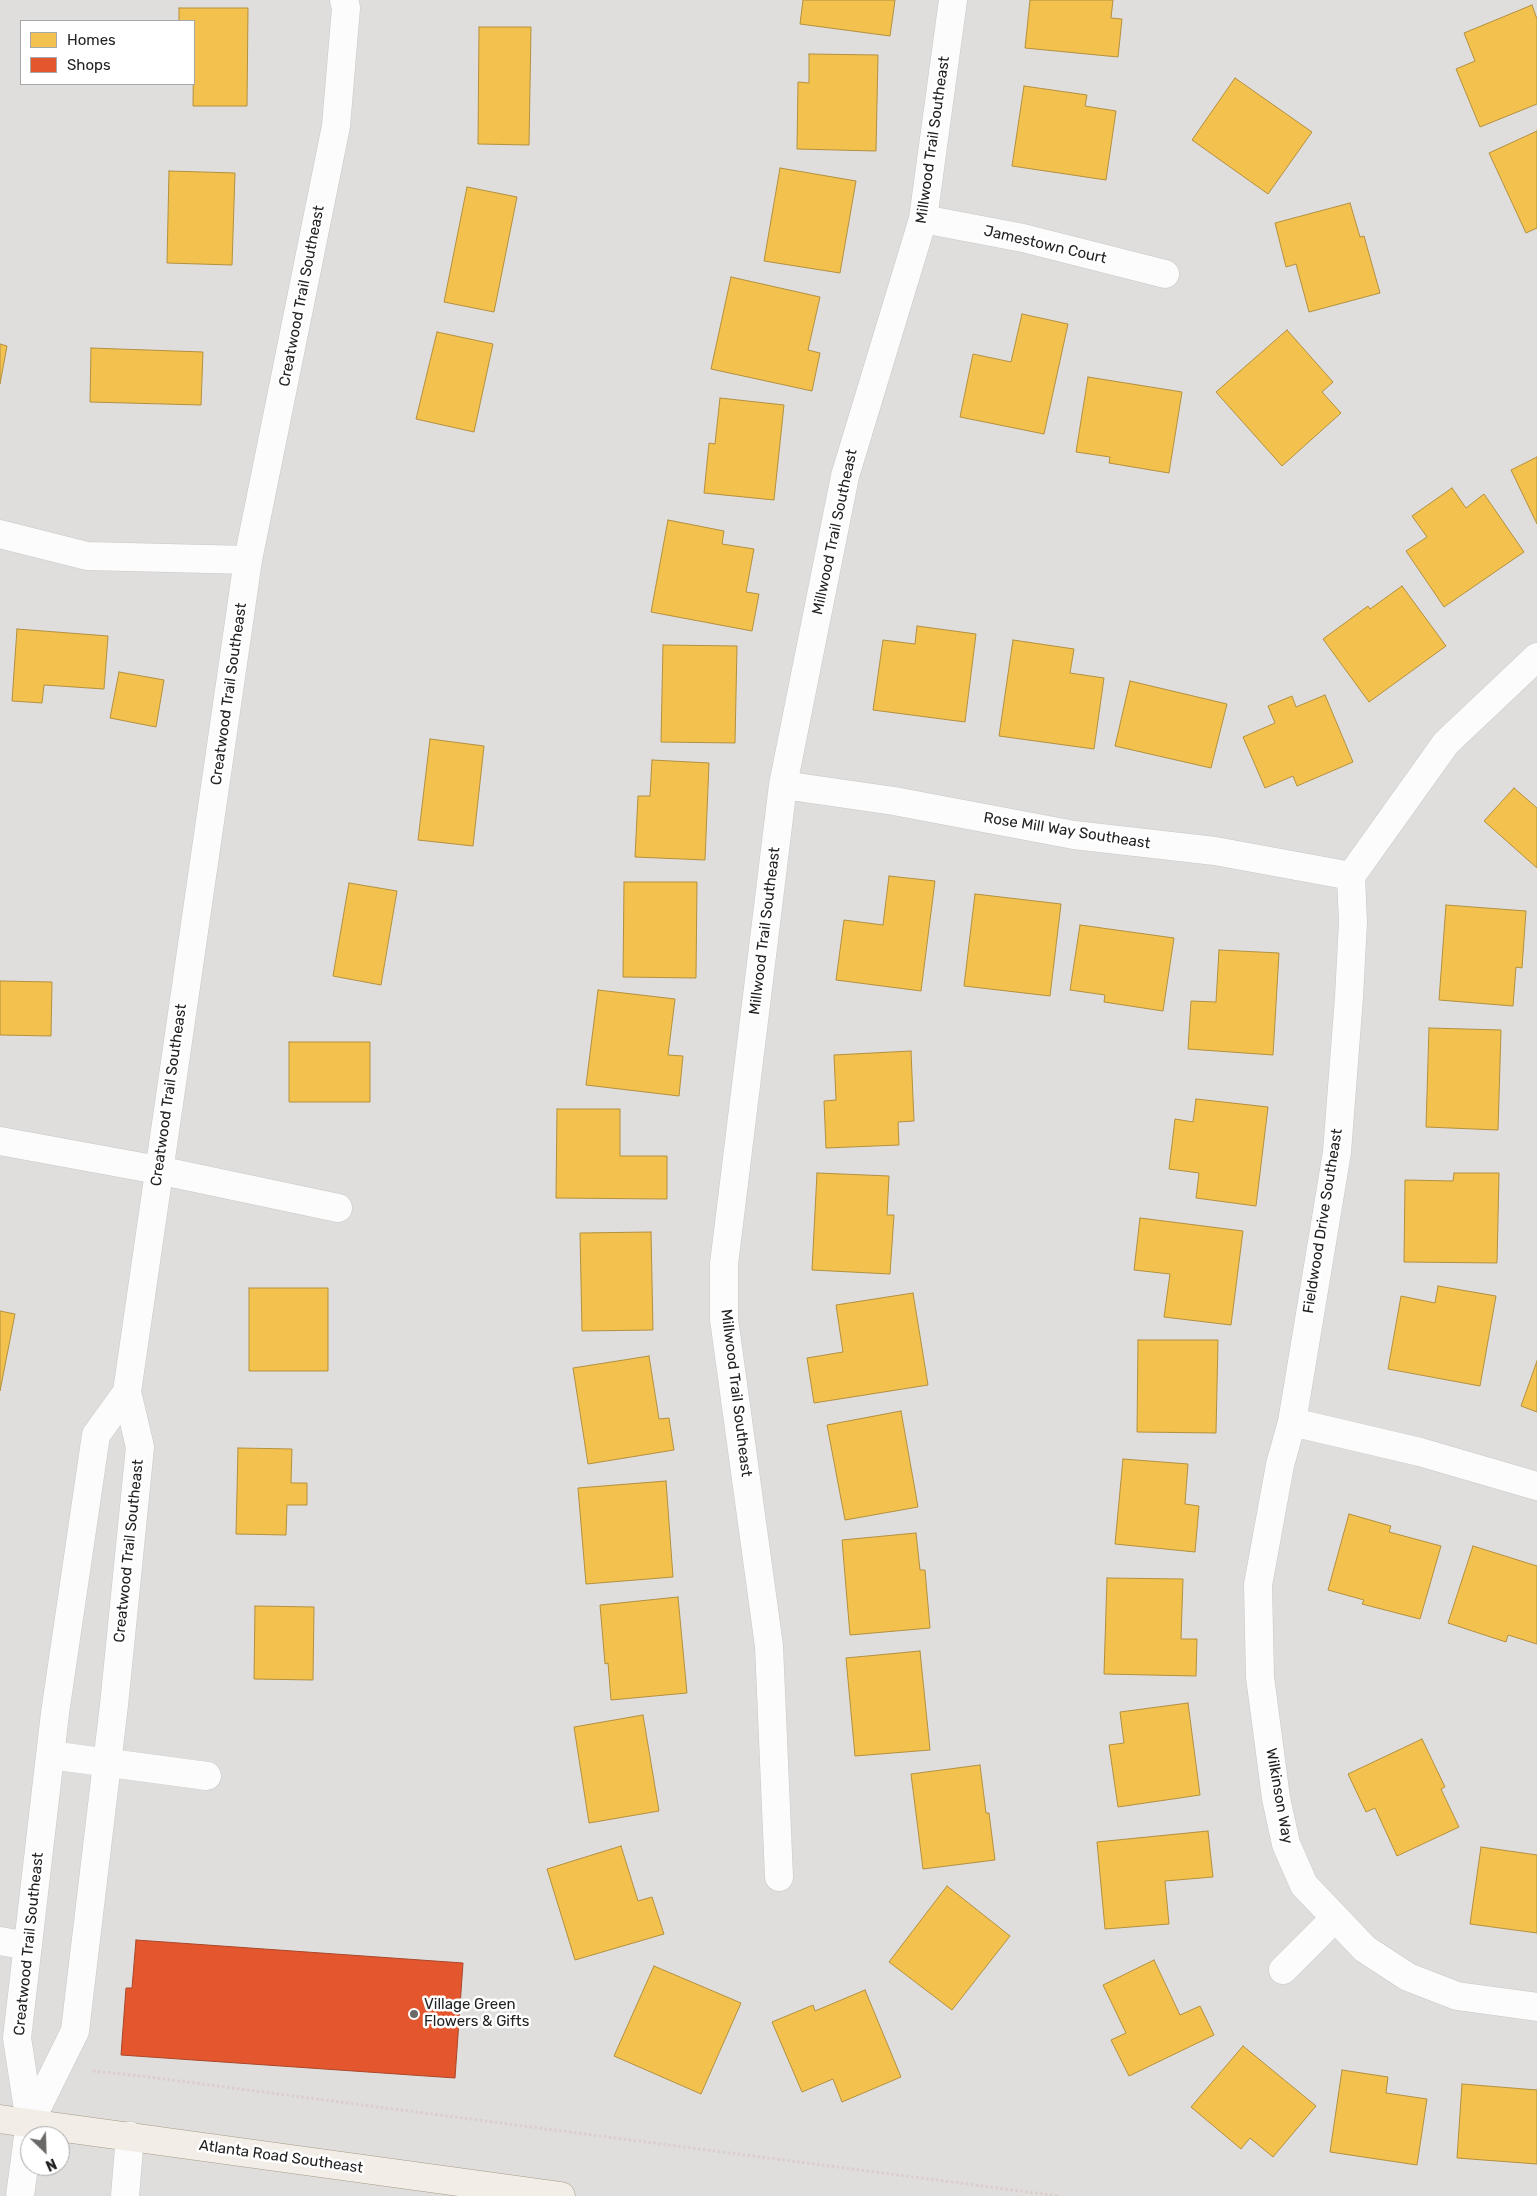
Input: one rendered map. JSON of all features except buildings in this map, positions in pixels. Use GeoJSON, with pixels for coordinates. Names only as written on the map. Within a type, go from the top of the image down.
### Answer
{"type":"FeatureCollection","features":[{"type":"Feature","properties":{"kind":"main road","name":"Atlanta Road Southeast"},"geometry":{"type":"LineString","coordinates":[[0,2119],[561,2196]]}},
{"type":"Feature","properties":{"kind":"street","name":"Creatwood Trail Southeast"},"geometry":{"type":"LineString","coordinates":[[30,2122],[74,2031],[107,1762],[140,1447],[127,1392],[248,560],[336,126],[346,8],[344,0]]}},
{"type":"Feature","properties":{"kind":"street","name":"Millwood Trail Southeast"},"geometry":{"type":"LineString","coordinates":[[779,1877],[769,1646],[724,1319],[724,1264],[783,785],[845,476],[923,219],[953,0]]}},
{"type":"Feature","properties":{"kind":"street","name":"Jamestown Court"},"geometry":{"type":"LineString","coordinates":[[923,219],[1023,238],[1165,274]]}},
{"type":"Feature","properties":{"kind":"street"},"geometry":{"type":"LineString","coordinates":[[0,534],[86,556],[248,560]]}},
{"type":"Feature","properties":{"kind":"street"},"geometry":{"type":"LineString","coordinates":[[1352,876],[1446,743],[1537,657]]}},
{"type":"Feature","properties":{"kind":"street","name":"Rose Mill Way Southeast"},"geometry":{"type":"LineString","coordinates":[[783,785],[894,801],[1074,835],[1214,850],[1352,876]]}},
{"type":"Feature","properties":{"kind":"street","name":"Fieldwood Drive Southeast"},"geometry":{"type":"LineString","coordinates":[[1268,1730],[1260,1677],[1258,1585],[1280,1465],[1292,1422],[1336,1152],[1349,997],[1353,922],[1352,876]]}},
{"type":"Feature","properties":{"kind":"street"},"geometry":{"type":"LineString","coordinates":[[0,1141],[158,1170],[338,1208]]}},
{"type":"Feature","properties":{"kind":"street","name":"Creatwood Trail Southeast"},"geometry":{"type":"LineString","coordinates":[[30,2122],[17,2038],[50,1755],[96,1435],[127,1392]]}},
{"type":"Feature","properties":{"kind":"street"},"geometry":{"type":"LineString","coordinates":[[1292,1422],[1420,1452],[1537,1486]]}},
{"type":"Feature","properties":{"kind":"street","name":"Wilkinson Way"},"geometry":{"type":"LineString","coordinates":[[1268,1730],[1276,1798],[1286,1844],[1304,1885],[1334,1919],[1365,1949],[1408,1977],[1457,1996],[1537,2007]]}},
{"type":"Feature","properties":{"kind":"street"},"geometry":{"type":"LineString","coordinates":[[50,1755],[206,1776]]}},
{"type":"Feature","properties":{"kind":"street"},"geometry":{"type":"LineString","coordinates":[[1283,1970],[1334,1919]]}},
{"type":"Feature","properties":{"kind":"street"},"geometry":{"type":"LineString","coordinates":[[0,1941],[28,1946]]}},
{"type":"Feature","properties":{"kind":"street"},"geometry":{"type":"LineString","coordinates":[[20,2196],[30,2122]]}},
{"type":"Feature","properties":{"kind":"street"},"geometry":{"type":"LineString","coordinates":[[126,2196],[130,2136]]}},
{"type":"Feature","properties":{"kind":"path"},"geometry":{"type":"LineString","coordinates":[[57,2068],[151,2077],[1059,2196]]}},
{"type":"Feature","properties":{"kind":"shaded area"},"geometry":{"type":"Polygon","coordinates":[[[0,0],[1537,0],[1537,2196],[0,2196],[0,0]]]}},
{"type":"Feature","properties":{"kind":"place","name":"Village Green Flowers & Gifts"},"geometry":{"type":"Point","coordinates":[414,2014]}}]}
